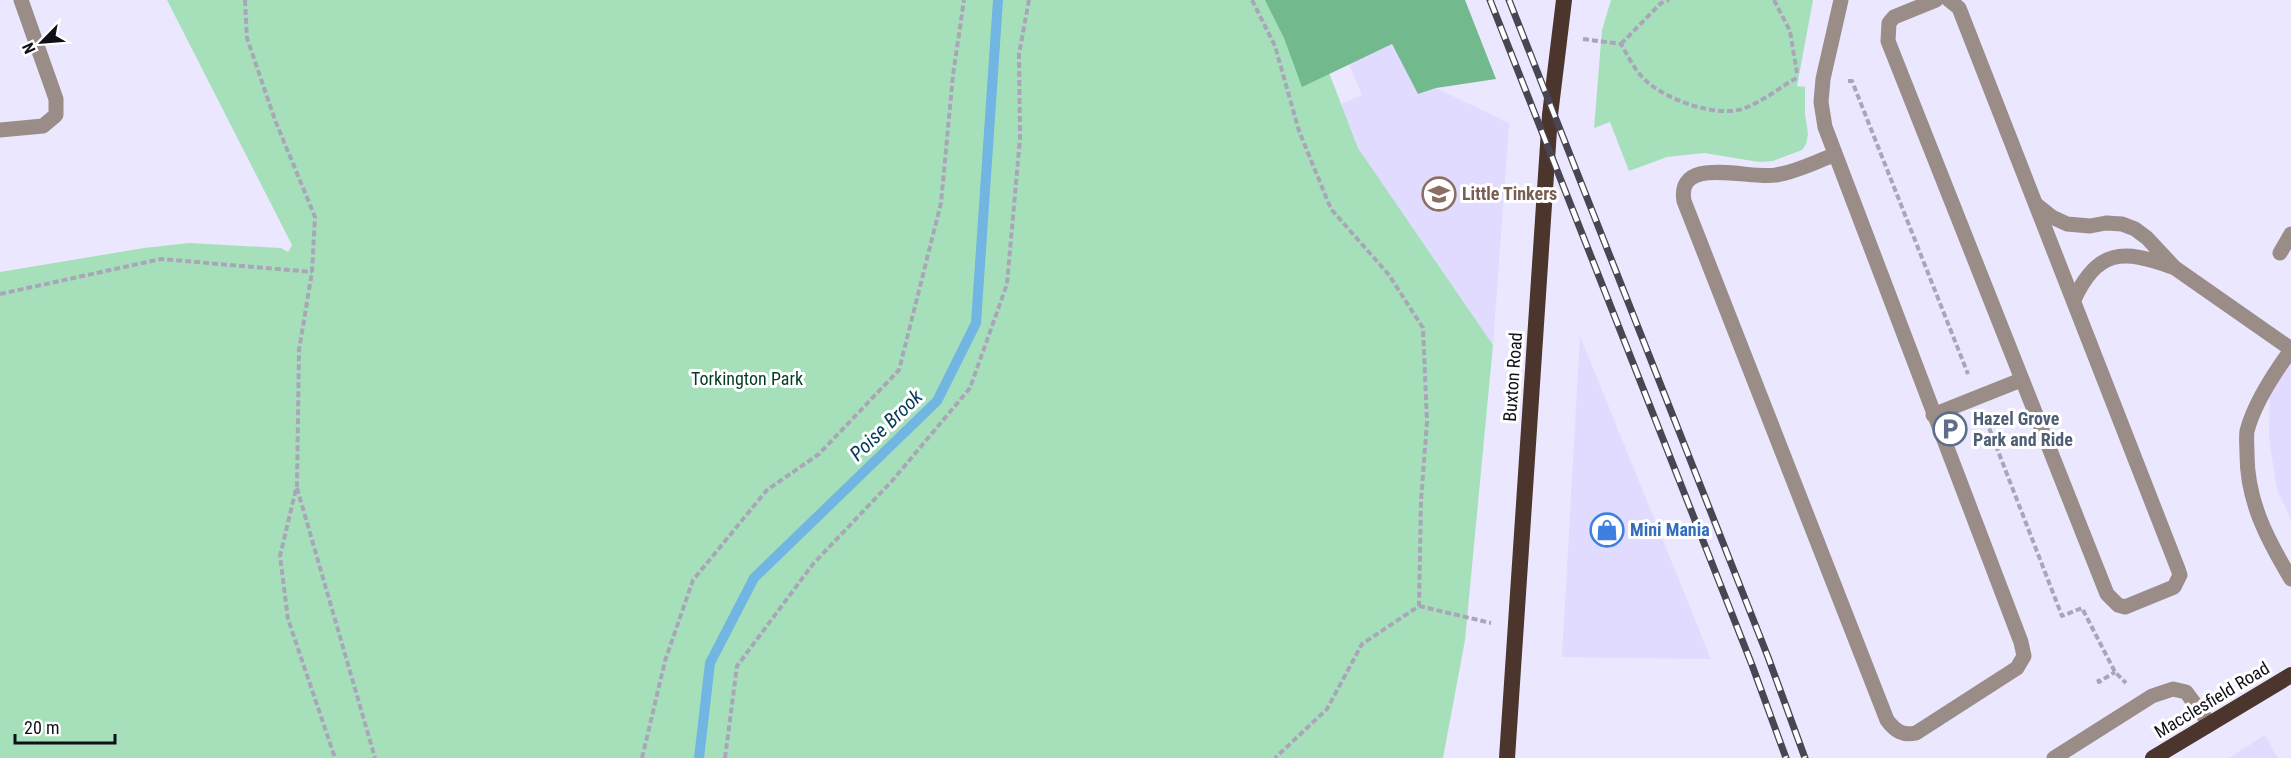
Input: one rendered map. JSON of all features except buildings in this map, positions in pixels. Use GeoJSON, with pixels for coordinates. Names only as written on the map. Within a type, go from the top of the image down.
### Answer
{"type":"FeatureCollection","features":[{"type":"Feature","properties":{"kind":"highway","name":"Buxton Road"},"geometry":{"type":"LineString","coordinates":[[1507,758],[1550,114],[1564,0]]}},
{"type":"Feature","properties":{"kind":"highway","name":"Macclesfield Road"},"geometry":{"type":"LineString","coordinates":[[2153,758],[2291,675]]}},
{"type":"Feature","properties":{"kind":"street"},"geometry":{"type":"LineString","coordinates":[[0,130],[43,126],[56,115],[56,99],[51,81],[21,0]]}},
{"type":"Feature","properties":{"kind":"street"},"geometry":{"type":"LineString","coordinates":[[1834,155],[1776,175],[1762,177],[1705,172],[1693,176],[1686,182],[1682,191],[1736,338],[1887,720],[1898,731],[1908,735],[1916,733],[2017,668],[2024,656],[2021,642],[1825,127],[1821,102],[1823,79],[1841,0]]}},
{"type":"Feature","properties":{"kind":"street"},"geometry":{"type":"LineString","coordinates":[[1936,0],[1894,17],[1890,22],[1887,41],[2110,600],[2118,606],[2125,606],[2174,587],[2180,575],[1959,8],[1948,0]]}},
{"type":"Feature","properties":{"kind":"street"},"geometry":{"type":"LineString","coordinates":[[2037,204],[2052,217],[2067,224],[2090,226],[2106,223],[2122,224],[2135,229],[2147,238],[2175,268],[2291,349],[2270,380],[2247,432],[2247,464],[2251,498],[2271,546],[2291,579]]}},
{"type":"Feature","properties":{"kind":"street"},"geometry":{"type":"LineString","coordinates":[[2280,253],[2291,234]]}},
{"type":"Feature","properties":{"kind":"street"},"geometry":{"type":"LineString","coordinates":[[2074,300],[2083,280],[2099,264],[2111,257],[2127,256],[2150,259],[2175,268]]}},
{"type":"Feature","properties":{"kind":"street"},"geometry":{"type":"LineString","coordinates":[[1933,415],[2022,380]]}},
{"type":"Feature","properties":{"kind":"street"},"geometry":{"type":"LineString","coordinates":[[2054,758],[2152,696],[2173,689],[2186,692],[2210,723]]}},
{"type":"Feature","properties":{"kind":"path"},"geometry":{"type":"LineString","coordinates":[[245,0],[247,38],[275,120],[315,217],[312,272],[299,350],[297,485],[280,556],[288,619],[335,758]]}},
{"type":"Feature","properties":{"kind":"path"},"geometry":{"type":"LineString","coordinates":[[642,758],[665,661],[693,580],[767,490],[819,454],[899,370],[941,203],[953,75],[964,0]]}},
{"type":"Feature","properties":{"kind":"path"},"geometry":{"type":"LineString","coordinates":[[725,758],[737,666],[813,564],[892,481],[970,388],[1007,284],[1020,138],[1019,54],[1029,0]]}},
{"type":"Feature","properties":{"kind":"path"},"geometry":{"type":"LineString","coordinates":[[1252,0],[1275,46],[1299,131],[1331,209],[1389,275],[1423,328],[1427,422],[1421,501],[1419,606]]}},
{"type":"Feature","properties":{"kind":"path"},"geometry":{"type":"LineString","coordinates":[[1621,44],[1661,3],[1669,0]]}},
{"type":"Feature","properties":{"kind":"path"},"geometry":{"type":"LineString","coordinates":[[1774,0],[1790,31],[1797,77]]}},
{"type":"Feature","properties":{"kind":"path"},"geometry":{"type":"LineString","coordinates":[[0,294],[161,259],[312,272]]}},
{"type":"Feature","properties":{"kind":"path"},"geometry":{"type":"LineString","coordinates":[[297,485],[375,758]]}},
{"type":"Feature","properties":{"kind":"path"},"geometry":{"type":"LineString","coordinates":[[1275,758],[1327,710],[1362,644],[1419,606],[1515,628]]}},
{"type":"Feature","properties":{"kind":"path"},"geometry":{"type":"LineString","coordinates":[[2098,679],[2099,682],[2115,672]]}},
{"type":"Feature","properties":{"kind":"shaded area"},"geometry":{"type":"Polygon","coordinates":[[[1392,44],[1418,94],[1436,88],[1509,123],[1493,345],[1358,148],[1341,104],[1362,95],[1349,64],[1392,44]]]}},
{"type":"Feature","properties":{"kind":"shaded area"},"geometry":{"type":"Polygon","coordinates":[[[1580,336],[1711,659],[1562,657],[1580,336]]]}},
{"type":"Feature","properties":{"kind":"shaded area"},"geometry":{"type":"Polygon","coordinates":[[[2291,350],[2291,519],[2277,490],[2269,438],[2270,380],[2291,350]]]}},
{"type":"Feature","properties":{"kind":"shaded area"},"geometry":{"type":"Polygon","coordinates":[[[2265,735],[2278,758],[2229,758],[2265,735]]]}},
{"type":"Feature","properties":{"kind":"green space","name":"Torkington Park"},"geometry":{"type":"Polygon","coordinates":[[[167,0],[1301,0],[1358,148],[1493,345],[1465,640],[1443,758],[0,758],[0,272],[144,248],[189,243],[281,248],[288,252],[292,245],[167,0]]]}},
{"type":"Feature","properties":{"kind":"green space"},"geometry":{"type":"Polygon","coordinates":[[[1265,0],[1465,0],[1496,79],[1436,88],[1418,94],[1392,44],[1302,87],[1284,38],[1265,0]]]}},
{"type":"Feature","properties":{"kind":"green space"},"geometry":{"type":"Polygon","coordinates":[[[1611,0],[1813,0],[1797,86],[1805,87],[1808,134],[1802,150],[1773,161],[1759,162],[1704,153],[1667,157],[1629,171],[1610,122],[1594,128],[1602,30],[1611,0]]]}},
{"type":"Feature","properties":{"kind":"waterway","name":"Poise Brook"},"geometry":{"type":"LineString","coordinates":[[699,758],[710,663],[754,578],[937,401],[976,323],[998,0]]}},
{"type":"Feature","properties":{"kind":"railway"},"geometry":{"type":"LineString","coordinates":[[1490,0],[1752,665],[1786,758]]}},
{"type":"Feature","properties":{"kind":"railway"},"geometry":{"type":"LineString","coordinates":[[1509,0],[1768,657],[1805,758]]}},
{"type":"Feature","properties":{"kind":"place","name":"Little Tinkers"},"geometry":{"type":"Point","coordinates":[1439,194]}},
{"type":"Feature","properties":{"kind":"place","name":"Hazel Grove Park and Ride"},"geometry":{"type":"Point","coordinates":[1950,429]}},
{"type":"Feature","properties":{"kind":"place","name":"Mini Mania"},"geometry":{"type":"Point","coordinates":[1607,530]}}]}
